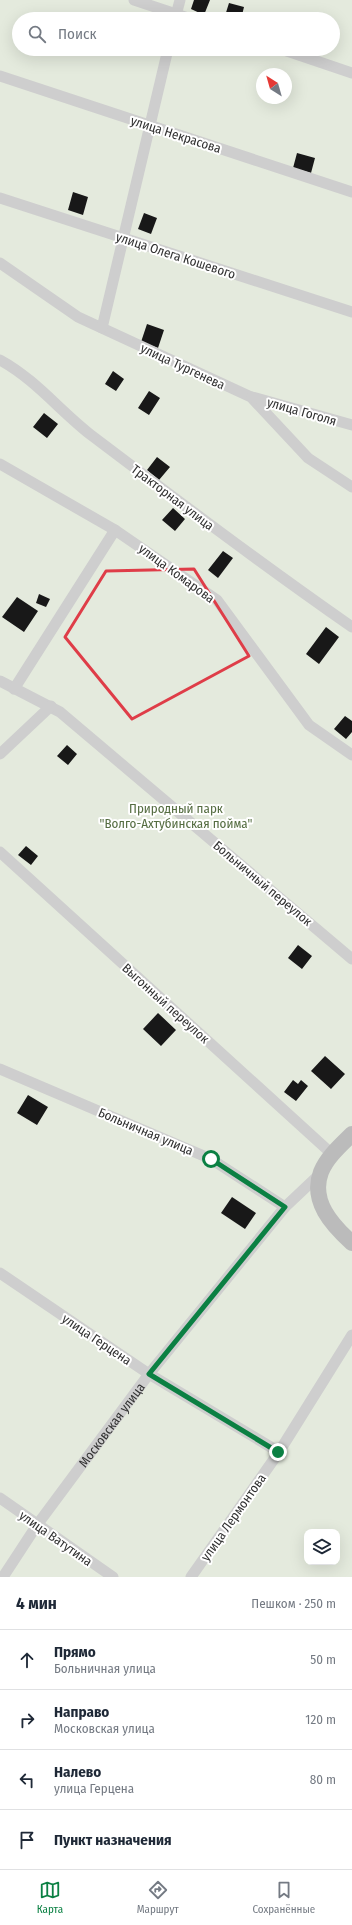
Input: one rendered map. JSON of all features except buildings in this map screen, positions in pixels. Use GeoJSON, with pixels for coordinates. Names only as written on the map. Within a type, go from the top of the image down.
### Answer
{"type":"FeatureCollection","features":[{"type":"Feature","properties":{"kind":"street"},"geometry":{"type":"LineString","coordinates":[[134,0],[166,12]]}},
{"type":"Feature","properties":{"kind":"street"},"geometry":{"type":"LineString","coordinates":[[177,12],[180,0]]}},
{"type":"Feature","properties":{"kind":"street"},"geometry":{"type":"LineString","coordinates":[[102,328],[166,56]]}},
{"type":"Feature","properties":{"kind":"street"},"geometry":{"type":"LineString","coordinates":[[302,56],[352,73]]}},
{"type":"Feature","properties":{"kind":"street","name":"улица Некрасова"},"geometry":{"type":"LineString","coordinates":[[0,76],[352,192]]}},
{"type":"Feature","properties":{"kind":"street","name":"улица Олега Кошевого"},"geometry":{"type":"LineString","coordinates":[[0,198],[352,312]]}},
{"type":"Feature","properties":{"kind":"street","name":"улица Тургенева"},"geometry":{"type":"LineString","coordinates":[[0,263],[78,317],[252,397],[308,458],[352,487]]}},
{"type":"Feature","properties":{"kind":"street","name":"Тракторная улица"},"geometry":{"type":"LineString","coordinates":[[0,360],[18,370],[81,427],[249,555],[352,627]]}},
{"type":"Feature","properties":{"kind":"street","name":"улица Гоголя"},"geometry":{"type":"LineString","coordinates":[[252,397],[352,425]]}},
{"type":"Feature","properties":{"kind":"street","name":"улица Комарова"},"geometry":{"type":"LineString","coordinates":[[0,464],[115,530],[217,600],[309,725],[352,755]]}},
{"type":"Feature","properties":{"kind":"street"},"geometry":{"type":"LineString","coordinates":[[14,689],[115,530]]}},
{"type":"Feature","properties":{"kind":"street","name":"Больничный переулок"},"geometry":{"type":"LineString","coordinates":[[0,681],[51,706],[66,717],[352,959]]}},
{"type":"Feature","properties":{"kind":"street"},"geometry":{"type":"LineString","coordinates":[[0,754],[51,706]]}},
{"type":"Feature","properties":{"kind":"street","name":"Выгонный переулок"},"geometry":{"type":"LineString","coordinates":[[0,852],[332,1154]]}},
{"type":"Feature","properties":{"kind":"street","name":"Больничная улица"},"geometry":{"type":"LineString","coordinates":[[0,1069],[211,1159],[285,1207]]}},
{"type":"Feature","properties":{"kind":"street","name":"Московская улица"},"geometry":{"type":"LineString","coordinates":[[3,1577],[37,1525],[149,1374],[285,1207],[321,1172],[332,1154],[352,1134]]}},
{"type":"Feature","properties":{"kind":"street"},"geometry":{"type":"LineString","coordinates":[[321,1172],[318,1192],[323,1210],[337,1230],[352,1243]]}},
{"type":"Feature","properties":{"kind":"street","name":"улица Герцена"},"geometry":{"type":"LineString","coordinates":[[0,1273],[149,1374],[278,1452]]}},
{"type":"Feature","properties":{"kind":"street","name":"улица Лермонтова"},"geometry":{"type":"LineString","coordinates":[[191,1577],[278,1452],[352,1335]]}},
{"type":"Feature","properties":{"kind":"street","name":"улица Ватутина"},"geometry":{"type":"LineString","coordinates":[[0,1498],[113,1577]]}},
{"type":"Feature","properties":{"kind":"highlighted area"},"geometry":{"type":"Polygon","coordinates":[[[194,569],[249,656],[132,719],[65,637],[106,571],[194,569]]]}},
{"type":"Feature","properties":{"kind":"green space","name":"Природный парк \"Волго-Ахтубинская пойма\""},"geometry":{"type":"Polygon","coordinates":[[[0,0],[352,0],[352,1577],[0,1577],[0,0]]]}},
{"type":"Feature","properties":{"kind":"route"},"geometry":{"type":"LineString","coordinates":[[211,1159],[285,1207],[149,1374],[278,1452]]}}]}
